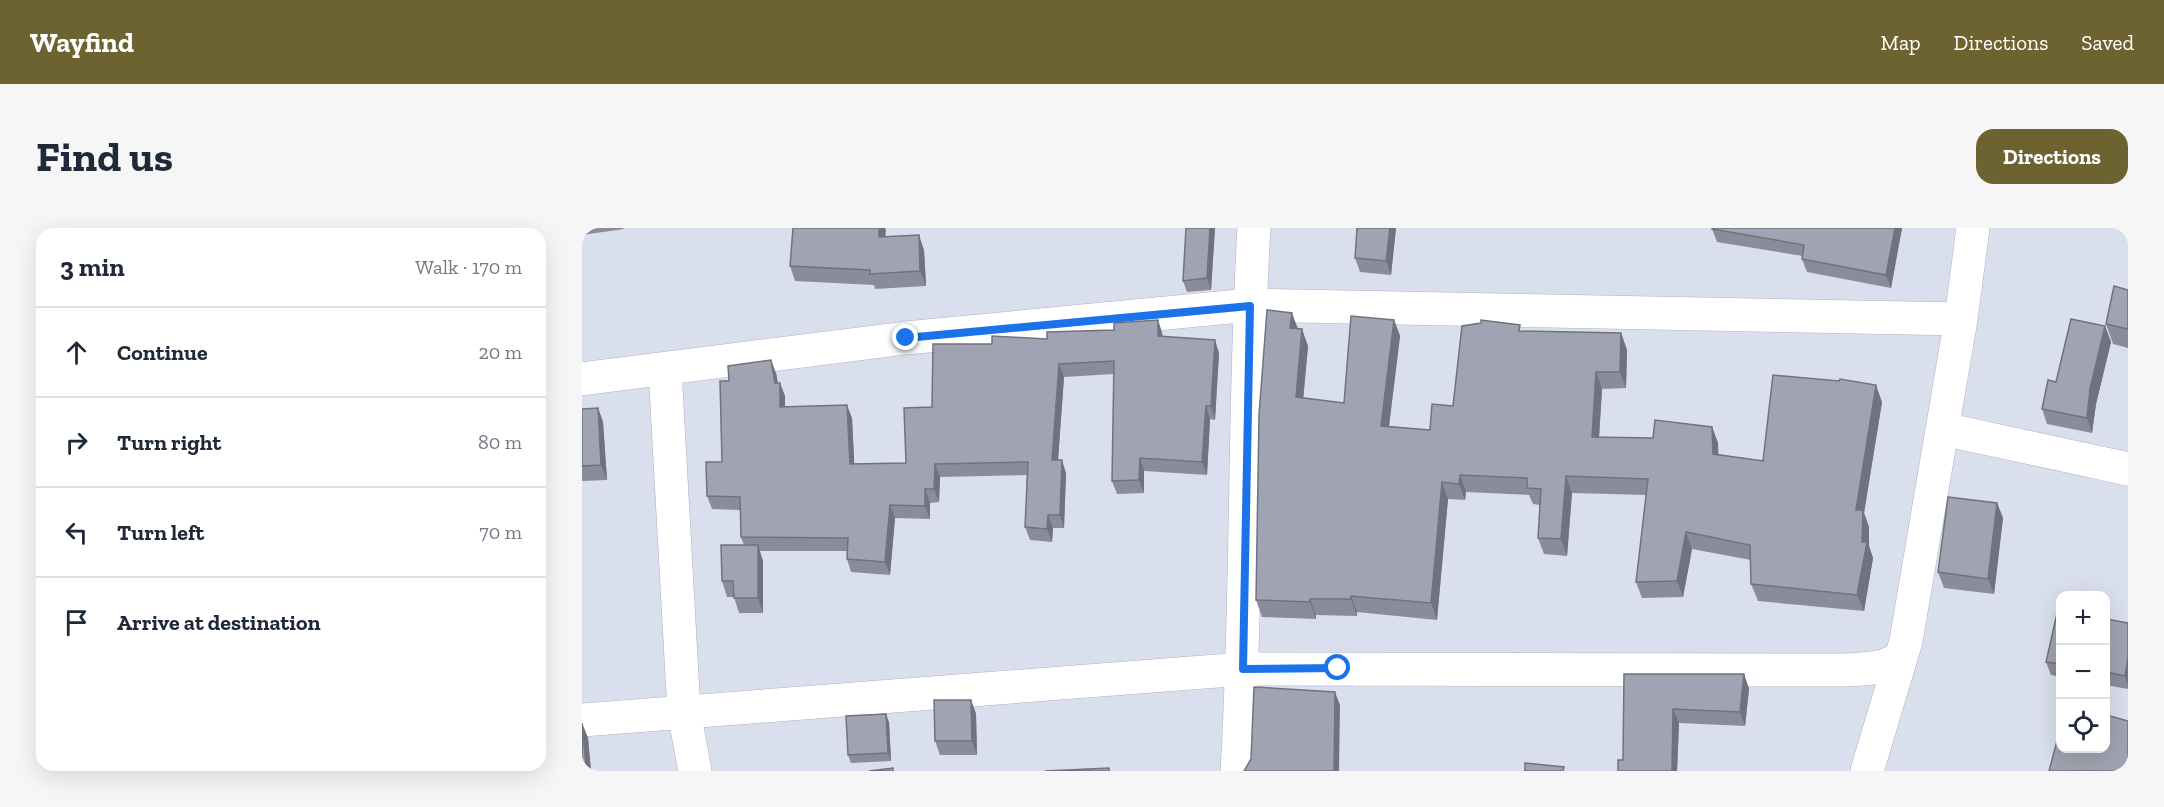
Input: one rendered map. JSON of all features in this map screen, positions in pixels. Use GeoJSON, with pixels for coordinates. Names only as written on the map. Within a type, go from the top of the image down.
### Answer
{"type":"FeatureCollection","features":[{"type":"Feature","properties":{"kind":"street"},"geometry":{"type":"LineString","coordinates":[[1237,771],[1243,669],[1250,306],[1254,228]]}},
{"type":"Feature","properties":{"kind":"street"},"geometry":{"type":"LineString","coordinates":[[1866,771],[1906,641],[1961,319],[1972,228]]}},
{"type":"Feature","properties":{"kind":"street"},"geometry":{"type":"LineString","coordinates":[[582,379],[906,338],[1250,306],[1961,319]]}},
{"type":"Feature","properties":{"kind":"street"},"geometry":{"type":"LineString","coordinates":[[665,370],[684,712],[695,771]]}},
{"type":"Feature","properties":{"kind":"street"},"geometry":{"type":"LineString","coordinates":[[1942,429],[2128,470]]}},
{"type":"Feature","properties":{"kind":"street"},"geometry":{"type":"LineString","coordinates":[[582,720],[1243,669],[1842,670],[1875,669],[1888,666],[1900,658]]}},
{"type":"Feature","properties":{"kind":"building"},"geometry":{"type":"Polygon","coordinates":[[[793,228],[879,228],[879,237],[919,235],[920,271],[870,274],[870,270],[790,266],[793,228]]]}},
{"type":"Feature","properties":{"kind":"building"},"geometry":{"type":"Polygon","coordinates":[[[1186,228],[1210,228],[1207,278],[1183,281],[1186,228]]]}},
{"type":"Feature","properties":{"kind":"building"},"geometry":{"type":"Polygon","coordinates":[[[1357,228],[1390,228],[1386,261],[1355,258],[1357,228]]]}},
{"type":"Feature","properties":{"kind":"building"},"geometry":{"type":"Polygon","coordinates":[[[1713,228],[1895,228],[1886,275],[1802,259],[1804,245],[1713,228]]]}},
{"type":"Feature","properties":{"kind":"building"},"geometry":{"type":"Polygon","coordinates":[[[2114,286],[2128,290],[2128,329],[2106,324],[2114,286]]]}},
{"type":"Feature","properties":{"kind":"building"},"geometry":{"type":"Polygon","coordinates":[[[1267,310],[1292,313],[1290,328],[1302,329],[1296,397],[1344,403],[1351,316],[1394,320],[1381,426],[1430,430],[1432,404],[1453,406],[1462,326],[1481,323],[1481,320],[1520,325],[1519,331],[1621,333],[1620,372],[1596,372],[1592,437],[1653,438],[1655,420],[1712,427],[1713,454],[1763,461],[1773,375],[1839,381],[1840,379],[1876,385],[1856,510],[1863,510],[1862,542],[1867,542],[1857,595],[1751,584],[1750,545],[1686,532],[1677,581],[1636,582],[1648,479],[1566,476],[1561,539],[1538,538],[1541,489],[1527,488],[1527,478],[1460,475],[1459,484],[1442,482],[1431,603],[1351,596],[1351,599],[1310,599],[1310,602],[1256,600],[1259,415],[1267,310]]]}},
{"type":"Feature","properties":{"kind":"building"},"geometry":{"type":"Polygon","coordinates":[[[2071,319],[2105,326],[2090,389],[2087,418],[2042,409],[2048,380],[2056,382],[2071,319]]]}},
{"type":"Feature","properties":{"kind":"building"},"geometry":{"type":"Polygon","coordinates":[[[1158,320],[1158,336],[1215,340],[1211,406],[1206,406],[1202,462],[1140,458],[1139,480],[1112,481],[1114,361],[1059,364],[1052,460],[1062,460],[1060,515],[1048,515],[1047,529],[1025,527],[1028,462],[935,464],[934,489],[925,489],[925,506],[890,505],[885,562],[847,559],[848,538],[741,537],[740,497],[707,496],[706,462],[722,462],[720,381],[729,381],[728,366],[771,360],[775,383],[780,383],[780,407],[847,405],[850,464],[906,463],[904,408],[932,407],[933,344],[992,344],[992,336],[1047,339],[1047,332],[1114,330],[1114,323],[1158,320]]]}},
{"type":"Feature","properties":{"kind":"building"},"geometry":{"type":"Polygon","coordinates":[[[598,408],[601,465],[582,466],[582,409],[598,408]]]}},
{"type":"Feature","properties":{"kind":"building"},"geometry":{"type":"Polygon","coordinates":[[[1948,497],[1997,503],[1988,579],[1938,572],[1948,497]]]}},
{"type":"Feature","properties":{"kind":"building"},"geometry":{"type":"Polygon","coordinates":[[[721,545],[758,545],[758,598],[734,598],[733,581],[722,581],[721,545]]]}},
{"type":"Feature","properties":{"kind":"building"},"geometry":{"type":"Polygon","coordinates":[[[2056,618],[2056,663],[2046,662],[2056,618]]]}},
{"type":"Feature","properties":{"kind":"building"},"geometry":{"type":"Polygon","coordinates":[[[2110,620],[2128,623],[2128,657],[2125,676],[2110,673],[2110,620]]]}},
{"type":"Feature","properties":{"kind":"building"},"geometry":{"type":"Polygon","coordinates":[[[1624,674],[1744,674],[1740,712],[1673,709],[1672,771],[1618,771],[1618,760],[1623,760],[1624,674]]]}},
{"type":"Feature","properties":{"kind":"building"},"geometry":{"type":"Polygon","coordinates":[[[1254,687],[1335,692],[1334,771],[1244,771],[1251,759],[1254,687]]]}},
{"type":"Feature","properties":{"kind":"building"},"geometry":{"type":"Polygon","coordinates":[[[934,700],[971,700],[972,741],[935,741],[934,700]]]}},
{"type":"Feature","properties":{"kind":"building"},"geometry":{"type":"Polygon","coordinates":[[[886,714],[888,753],[848,755],[846,716],[886,714]]]}},
{"type":"Feature","properties":{"kind":"building"},"geometry":{"type":"Polygon","coordinates":[[[2110,716],[2128,721],[2128,771],[2049,771],[2056,745],[2056,753],[2110,753],[2110,716]]]}},
{"type":"Feature","properties":{"kind":"building"},"geometry":{"type":"Polygon","coordinates":[[[582,723],[586,766],[582,767],[582,723]]]}},
{"type":"Feature","properties":{"kind":"building"},"geometry":{"type":"Polygon","coordinates":[[[1525,763],[1564,767],[1563,771],[1525,771],[1525,763]]]}},
{"type":"Feature","properties":{"kind":"building"},"geometry":{"type":"Polygon","coordinates":[[[893,768],[893,771],[869,771],[893,768]]]}},
{"type":"Feature","properties":{"kind":"building"},"geometry":{"type":"Polygon","coordinates":[[[1109,768],[1109,771],[1045,771],[1109,768]]]}},
{"type":"Feature","properties":{"kind":"route"},"geometry":{"type":"LineString","coordinates":[[906,338],[1250,306],[1243,669],[1338,668]]}}]}
